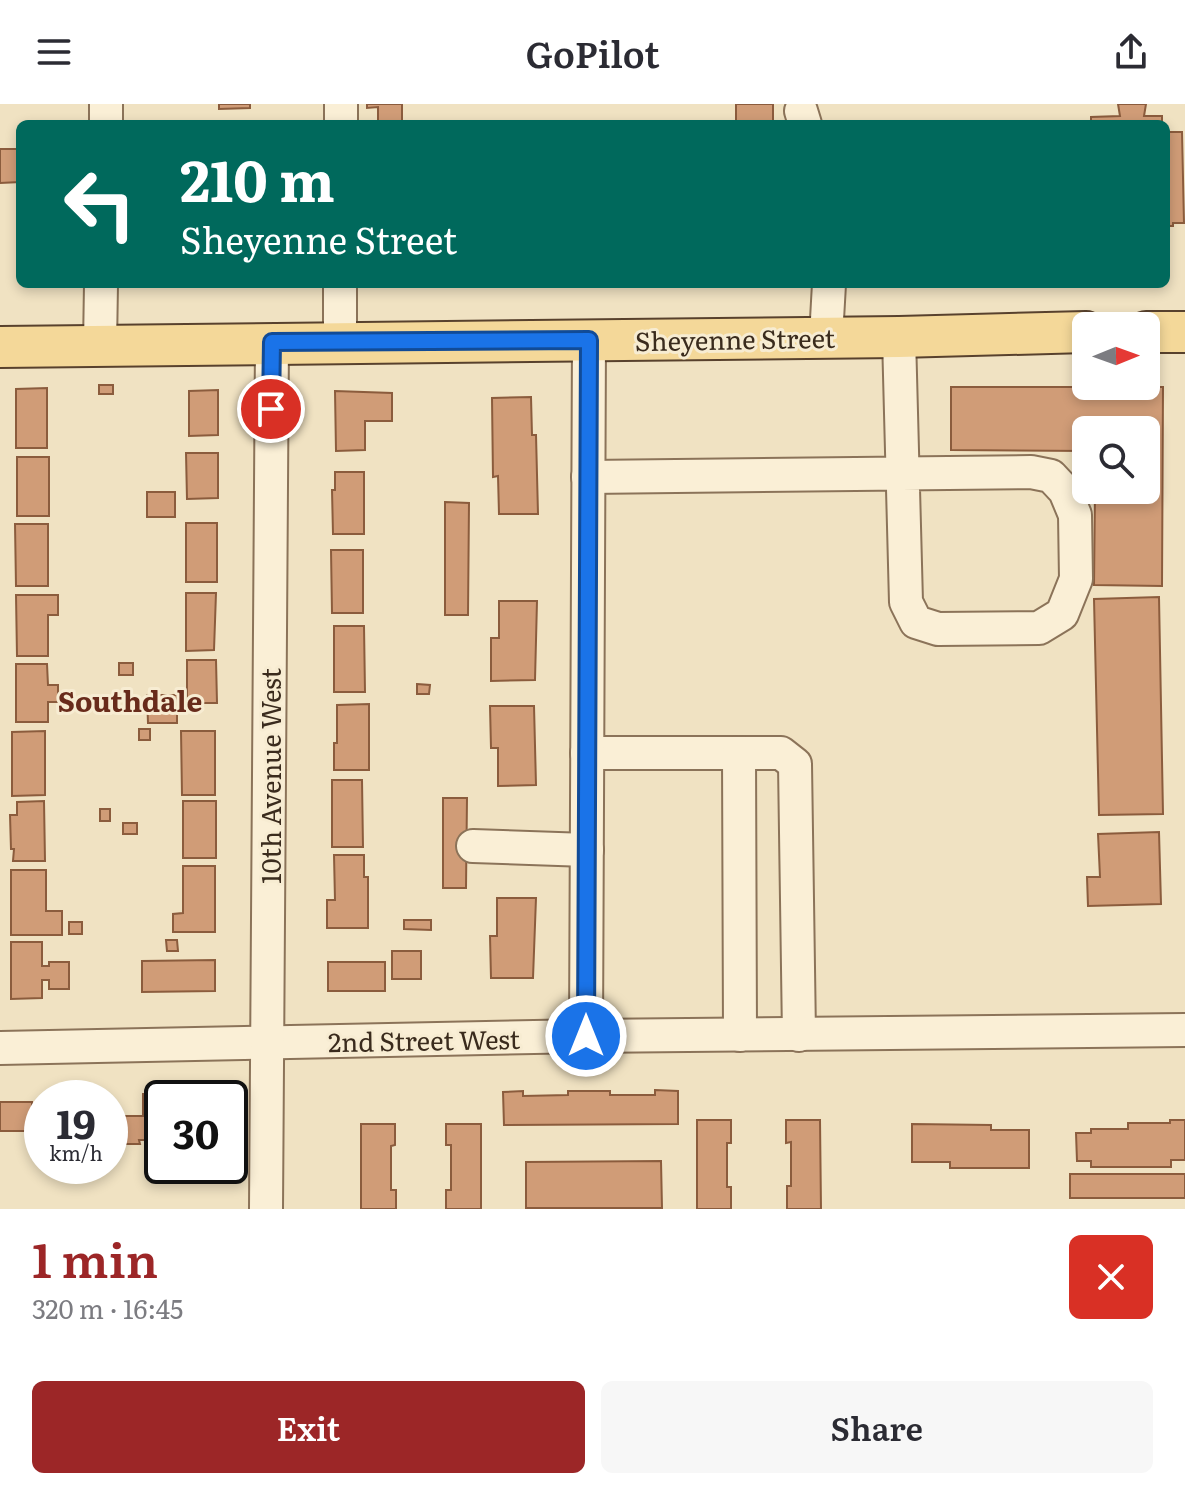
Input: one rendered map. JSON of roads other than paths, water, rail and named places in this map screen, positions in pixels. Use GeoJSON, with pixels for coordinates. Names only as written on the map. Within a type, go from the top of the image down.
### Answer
{"type":"FeatureCollection","features":[{"type":"Feature","properties":{"kind":"main road","name":"Sheyenne Street"},"geometry":{"type":"LineString","coordinates":[[0,347],[1072,332]]}},
{"type":"Feature","properties":{"kind":"main road"},"geometry":{"type":"LineString","coordinates":[[1160,332],[1185,332]]}},
{"type":"Feature","properties":{"kind":"street"},"geometry":{"type":"LineString","coordinates":[[100,345],[101,288]]}},
{"type":"Feature","properties":{"kind":"street"},"geometry":{"type":"LineString","coordinates":[[340,288],[340,343]]}},
{"type":"Feature","properties":{"kind":"street"},"geometry":{"type":"LineString","coordinates":[[826,337],[829,288]]}},
{"type":"Feature","properties":{"kind":"street"},"geometry":{"type":"LineString","coordinates":[[588,477],[903,475],[1031,472],[1051,476],[1065,491],[1075,515],[1076,579],[1062,614],[1039,628],[938,629],[916,622],[906,602],[903,475],[899,337]]}},
{"type":"Feature","properties":{"kind":"street"},"geometry":{"type":"LineString","coordinates":[[586,1036],[589,340]]}},
{"type":"Feature","properties":{"kind":"street","name":"10th Avenue West"},"geometry":{"type":"LineString","coordinates":[[266,1209],[272,342]]}},
{"type":"Feature","properties":{"kind":"street"},"geometry":{"type":"LineString","coordinates":[[587,753],[781,753],[795,764],[799,1035]]}},
{"type":"Feature","properties":{"kind":"street"},"geometry":{"type":"LineString","coordinates":[[739,753],[740,1035]]}},
{"type":"Feature","properties":{"kind":"street"},"geometry":{"type":"LineString","coordinates":[[473,846],[587,850]]}},
{"type":"Feature","properties":{"kind":"street","name":"2nd Street West"},"geometry":{"type":"LineString","coordinates":[[0,1048],[586,1036],[1185,1030]]}},
{"type":"Feature","properties":{"kind":"district","name":"Southdale"},"geometry":{"type":"Point","coordinates":[130,700]}}]}
